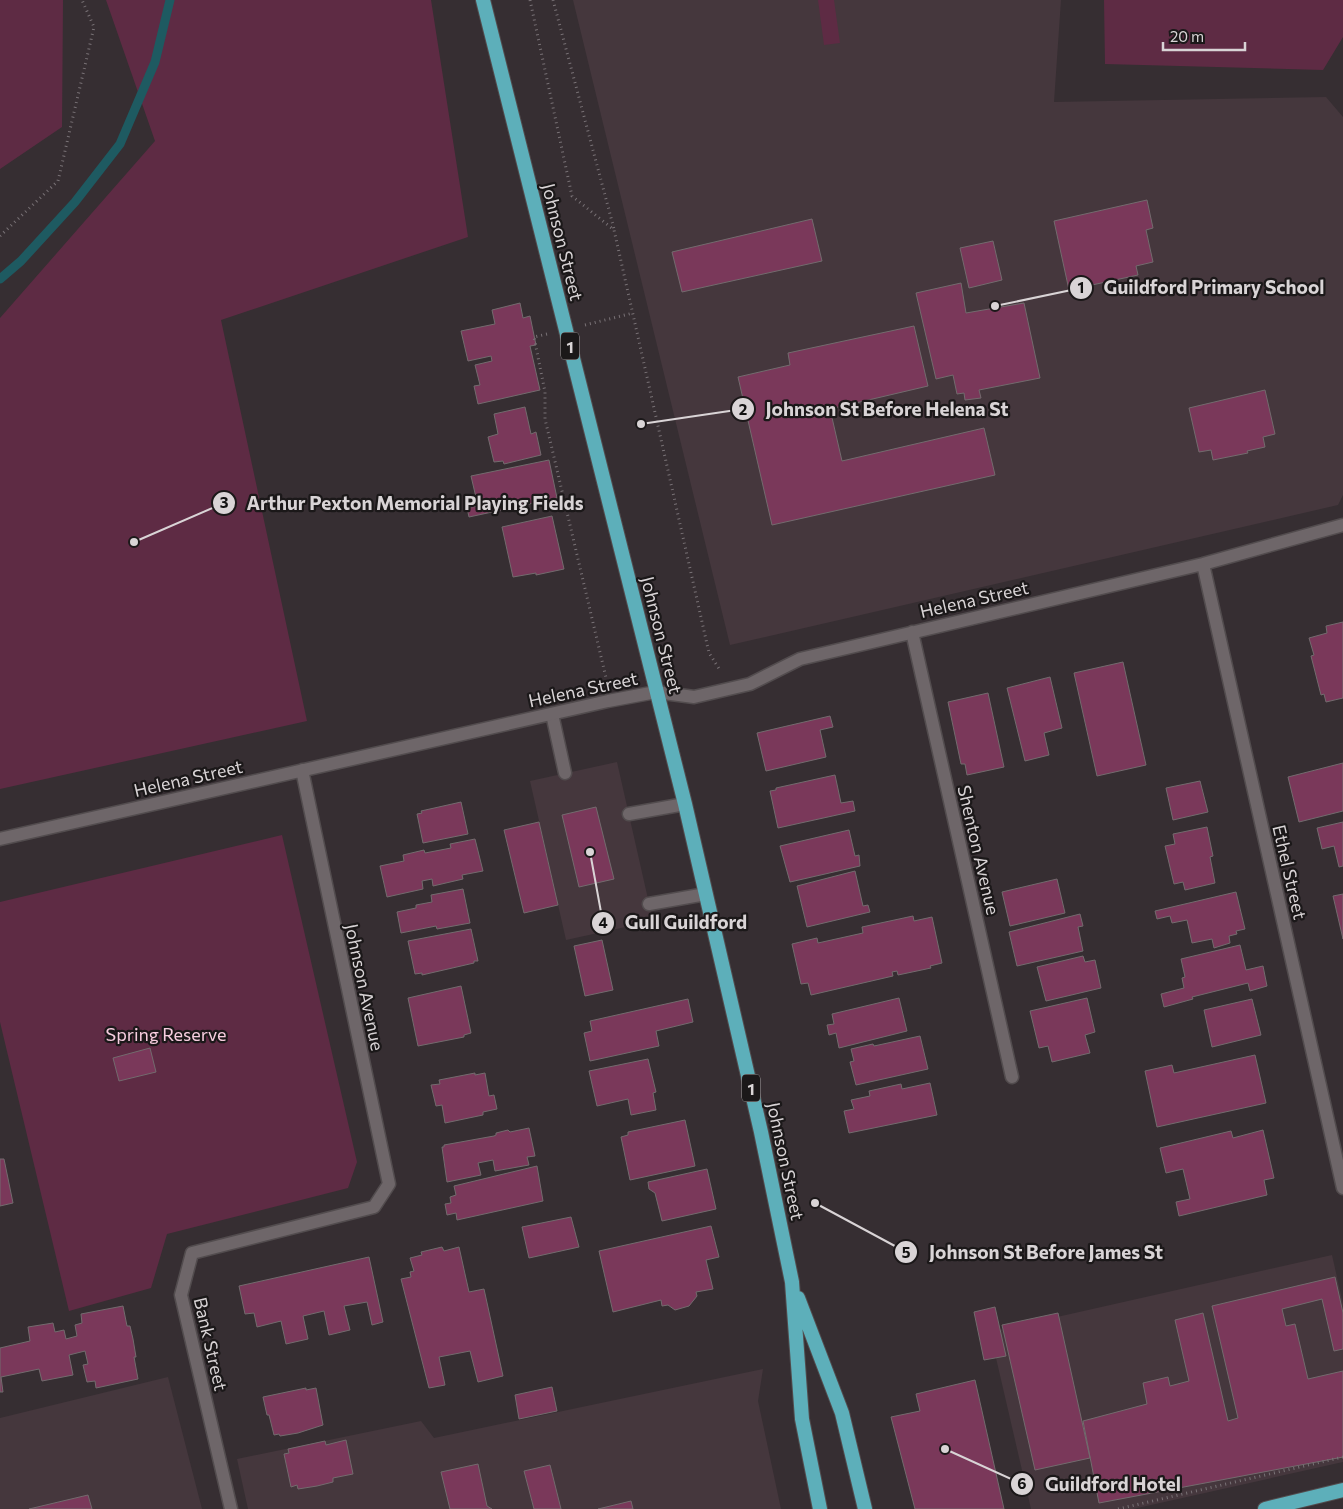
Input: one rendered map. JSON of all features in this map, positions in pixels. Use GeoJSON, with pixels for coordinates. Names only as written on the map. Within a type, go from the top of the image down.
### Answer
{"type":"FeatureCollection","features":[{"type":"Feature","properties":{"kind":"highway","name":"Johnson Street"},"geometry":{"type":"LineString","coordinates":[[483,0],[685,804],[761,1132],[792,1282],[802,1419],[820,1509]]}},
{"type":"Feature","properties":{"kind":"highway","name":"Johnson Street"},"geometry":{"type":"LineString","coordinates":[[792,1282],[842,1413],[864,1509]]}},
{"type":"Feature","properties":{"kind":"highway"},"geometry":{"type":"LineString","coordinates":[[1265,1509],[1343,1490]]}},
{"type":"Feature","properties":{"kind":"street","name":"Helena Street"},"geometry":{"type":"LineString","coordinates":[[0,839],[608,701],[656,692],[694,697],[750,684],[800,659],[1203,564],[1343,525]]}},
{"type":"Feature","properties":{"kind":"street","name":"Ethel Street"},"geometry":{"type":"LineString","coordinates":[[1203,564],[1343,1188]]}},
{"type":"Feature","properties":{"kind":"street","name":"Shenton Avenue"},"geometry":{"type":"LineString","coordinates":[[912,632],[1012,1077]]}},
{"type":"Feature","properties":{"kind":"street"},"geometry":{"type":"LineString","coordinates":[[552,714],[565,773]]}},
{"type":"Feature","properties":{"kind":"street","name":"Johnson Avenue"},"geometry":{"type":"LineString","coordinates":[[302,770],[389,1184],[374,1207]]}},
{"type":"Feature","properties":{"kind":"street"},"geometry":{"type":"LineString","coordinates":[[629,814],[685,804]]}},
{"type":"Feature","properties":{"kind":"street"},"geometry":{"type":"LineString","coordinates":[[649,904],[706,894]]}},
{"type":"Feature","properties":{"kind":"street","name":"Bank Street"},"geometry":{"type":"LineString","coordinates":[[231,1509],[181,1295],[192,1253],[374,1207]]}},
{"type":"Feature","properties":{"kind":"path"},"geometry":{"type":"LineString","coordinates":[[0,236],[58,181],[94,27],[82,0]]}},
{"type":"Feature","properties":{"kind":"path"},"geometry":{"type":"LineString","coordinates":[[530,0],[572,196],[614,230]]}},
{"type":"Feature","properties":{"kind":"path"},"geometry":{"type":"LineString","coordinates":[[553,0],[614,230],[709,653],[730,688]]}},
{"type":"Feature","properties":{"kind":"path"},"geometry":{"type":"LineString","coordinates":[[534,337],[546,392],[546,419],[604,667],[608,701]]}},
{"type":"Feature","properties":{"kind":"path"},"geometry":{"type":"LineString","coordinates":[[1118,1509],[1343,1457]]}},
{"type":"Feature","properties":{"kind":"shaded area"},"geometry":{"type":"Polygon","coordinates":[[[573,0],[1061,0],[1054,102],[1326,97],[1343,117],[1343,495],[1338,505],[730,645],[573,0]]]}},
{"type":"Feature","properties":{"kind":"shaded area"},"geometry":{"type":"Polygon","coordinates":[[[617,762],[653,921],[566,940],[530,781],[617,762]]]}},
{"type":"Feature","properties":{"kind":"shaded area"},"geometry":{"type":"Polygon","coordinates":[[[1332,1255],[1343,1304],[1343,1462],[1133,1509],[1031,1509],[990,1332],[1332,1255]]]}},
{"type":"Feature","properties":{"kind":"shaded area"},"geometry":{"type":"Polygon","coordinates":[[[763,1369],[758,1401],[781,1509],[248,1509],[237,1459],[421,1421],[434,1438],[763,1369]]]}},
{"type":"Feature","properties":{"kind":"shaded area"},"geometry":{"type":"Polygon","coordinates":[[[168,1377],[202,1509],[0,1509],[0,1418],[168,1377]]]}},
{"type":"Feature","properties":{"kind":"green space"},"geometry":{"type":"Polygon","coordinates":[[[0,0],[63,0],[62,127],[0,169],[0,0]]]}},
{"type":"Feature","properties":{"kind":"green space"},"geometry":{"type":"Polygon","coordinates":[[[106,0],[431,0],[468,237],[221,320],[307,721],[0,789],[0,318],[155,141],[106,0]]]}},
{"type":"Feature","properties":{"kind":"green space"},"geometry":{"type":"Polygon","coordinates":[[[818,0],[834,0],[840,43],[824,45],[818,0]]]}},
{"type":"Feature","properties":{"kind":"green space"},"geometry":{"type":"Polygon","coordinates":[[[1104,0],[1343,0],[1343,37],[1323,70],[1105,64],[1104,0]]]}},
{"type":"Feature","properties":{"kind":"green space","name":"Spring Reserve"},"geometry":{"type":"Polygon","coordinates":[[[282,835],[357,1162],[348,1188],[167,1234],[151,1288],[69,1311],[0,1022],[0,902],[282,835]]]}},
{"type":"Feature","properties":{"kind":"building"},"geometry":{"type":"Polygon","coordinates":[[[1147,200],[1153,228],[1146,230],[1153,262],[1136,266],[1138,275],[1069,290],[1054,221],[1147,200]]]}},
{"type":"Feature","properties":{"kind":"building"},"geometry":{"type":"Polygon","coordinates":[[[812,219],[822,261],[682,292],[672,252],[812,219]]]}},
{"type":"Feature","properties":{"kind":"building"},"geometry":{"type":"Polygon","coordinates":[[[993,241],[1002,280],[969,288],[960,248],[993,241]]]}},
{"type":"Feature","properties":{"kind":"building"},"geometry":{"type":"Polygon","coordinates":[[[961,283],[966,313],[1024,303],[1040,378],[979,390],[981,398],[965,400],[964,393],[957,394],[953,375],[936,379],[916,293],[961,283]]]}},
{"type":"Feature","properties":{"kind":"building"},"geometry":{"type":"Polygon","coordinates":[[[520,303],[523,318],[530,316],[536,345],[530,346],[540,390],[478,404],[474,386],[480,385],[475,365],[492,361],[491,356],[468,361],[461,331],[495,324],[492,310],[520,303]]]}},
{"type":"Feature","properties":{"kind":"building"},"geometry":{"type":"Polygon","coordinates":[[[914,326],[928,386],[830,409],[842,461],[984,428],[995,475],[772,525],[738,377],[790,365],[788,353],[914,326]]]}},
{"type":"Feature","properties":{"kind":"building"},"geometry":{"type":"Polygon","coordinates":[[[1265,390],[1275,434],[1263,437],[1265,447],[1247,451],[1248,453],[1213,460],[1211,450],[1199,452],[1189,408],[1265,390]]]}},
{"type":"Feature","properties":{"kind":"building"},"geometry":{"type":"Polygon","coordinates":[[[525,407],[531,434],[536,432],[541,455],[504,464],[503,461],[494,462],[488,437],[498,434],[494,414],[525,407]]]}},
{"type":"Feature","properties":{"kind":"building"},"geometry":{"type":"Polygon","coordinates":[[[549,460],[557,498],[469,517],[467,508],[478,506],[471,476],[549,460]]]}},
{"type":"Feature","properties":{"kind":"building"},"geometry":{"type":"Polygon","coordinates":[[[552,516],[564,569],[536,575],[536,573],[513,577],[502,527],[552,516]]]}},
{"type":"Feature","properties":{"kind":"building"},"geometry":{"type":"Polygon","coordinates":[[[1343,622],[1343,698],[1326,702],[1324,694],[1321,695],[1311,656],[1314,655],[1309,638],[1327,633],[1326,626],[1343,622]]]}},
{"type":"Feature","properties":{"kind":"building"},"geometry":{"type":"Polygon","coordinates":[[[1123,662],[1146,765],[1097,776],[1074,673],[1123,662]]]}},
{"type":"Feature","properties":{"kind":"building"},"geometry":{"type":"Polygon","coordinates":[[[1050,677],[1062,728],[1044,733],[1049,755],[1025,761],[1007,688],[1050,677]]]}},
{"type":"Feature","properties":{"kind":"building"},"geometry":{"type":"Polygon","coordinates":[[[988,693],[1004,767],[967,775],[965,764],[961,764],[948,702],[988,693]]]}},
{"type":"Feature","properties":{"kind":"building"},"geometry":{"type":"Polygon","coordinates":[[[830,716],[833,727],[820,730],[826,757],[766,771],[757,733],[830,716]]]}},
{"type":"Feature","properties":{"kind":"building"},"geometry":{"type":"Polygon","coordinates":[[[1343,763],[1343,811],[1299,822],[1288,777],[1343,763]]]}},
{"type":"Feature","properties":{"kind":"building"},"geometry":{"type":"Polygon","coordinates":[[[835,775],[841,803],[853,801],[855,811],[778,828],[770,791],[835,775]]]}},
{"type":"Feature","properties":{"kind":"building"},"geometry":{"type":"Polygon","coordinates":[[[1200,781],[1208,812],[1173,820],[1166,788],[1200,781]]]}},
{"type":"Feature","properties":{"kind":"building"},"geometry":{"type":"Polygon","coordinates":[[[461,802],[468,834],[423,843],[417,814],[422,813],[421,811],[461,802]]]}},
{"type":"Feature","properties":{"kind":"building"},"geometry":{"type":"Polygon","coordinates":[[[596,807],[614,879],[579,887],[562,815],[596,807]]]}},
{"type":"Feature","properties":{"kind":"building"},"geometry":{"type":"Polygon","coordinates":[[[539,822],[558,905],[524,913],[504,830],[539,822]]]}},
{"type":"Feature","properties":{"kind":"building"},"geometry":{"type":"Polygon","coordinates":[[[1343,822],[1343,866],[1339,867],[1334,846],[1322,849],[1317,828],[1343,822]]]}},
{"type":"Feature","properties":{"kind":"building"},"geometry":{"type":"Polygon","coordinates":[[[1207,827],[1213,856],[1210,857],[1215,883],[1185,890],[1183,882],[1174,884],[1165,846],[1175,844],[1173,834],[1207,827]]]}},
{"type":"Feature","properties":{"kind":"building"},"geometry":{"type":"Polygon","coordinates":[[[849,830],[855,856],[859,855],[860,866],[790,882],[780,846],[849,830]]]}},
{"type":"Feature","properties":{"kind":"building"},"geometry":{"type":"Polygon","coordinates":[[[475,839],[483,871],[462,875],[463,879],[433,886],[432,879],[422,881],[423,889],[387,897],[380,866],[404,861],[403,855],[424,850],[425,853],[451,848],[450,844],[475,839]]]}},
{"type":"Feature","properties":{"kind":"building"},"geometry":{"type":"Polygon","coordinates":[[[855,871],[863,906],[868,905],[870,912],[807,927],[797,886],[855,871]]]}},
{"type":"Feature","properties":{"kind":"building"},"geometry":{"type":"Polygon","coordinates":[[[1057,879],[1065,913],[1010,926],[1002,892],[1057,879]]]}},
{"type":"Feature","properties":{"kind":"building"},"geometry":{"type":"Polygon","coordinates":[[[463,889],[470,923],[437,929],[436,926],[401,933],[397,912],[416,908],[416,905],[432,902],[431,895],[463,889]]]}},
{"type":"Feature","properties":{"kind":"building"},"geometry":{"type":"Polygon","coordinates":[[[1236,892],[1245,929],[1236,931],[1237,934],[1229,936],[1230,943],[1214,948],[1212,939],[1192,943],[1187,920],[1172,923],[1170,916],[1157,919],[1155,911],[1236,892]]]}},
{"type":"Feature","properties":{"kind":"building"},"geometry":{"type":"Polygon","coordinates":[[[1343,894],[1343,939],[1333,896],[1343,894]]]}},
{"type":"Feature","properties":{"kind":"building"},"geometry":{"type":"Polygon","coordinates":[[[1080,914],[1083,926],[1078,927],[1083,951],[1017,966],[1009,932],[1080,914]]]}},
{"type":"Feature","properties":{"kind":"building"},"geometry":{"type":"Polygon","coordinates":[[[913,916],[914,921],[932,917],[942,963],[930,966],[931,968],[898,975],[897,971],[892,972],[893,976],[811,995],[808,983],[801,984],[792,944],[817,938],[818,943],[863,933],[862,927],[913,916]]]}},
{"type":"Feature","properties":{"kind":"building"},"geometry":{"type":"Polygon","coordinates":[[[471,929],[478,961],[422,975],[422,973],[415,974],[408,941],[471,929]]]}},
{"type":"Feature","properties":{"kind":"building"},"geometry":{"type":"Polygon","coordinates":[[[602,940],[613,990],[585,996],[574,946],[602,940]]]}},
{"type":"Feature","properties":{"kind":"building"},"geometry":{"type":"Polygon","coordinates":[[[1240,945],[1246,970],[1263,966],[1267,986],[1250,991],[1248,983],[1192,997],[1193,999],[1164,1007],[1161,994],[1184,988],[1182,978],[1185,977],[1181,959],[1240,945]]]}},
{"type":"Feature","properties":{"kind":"building"},"geometry":{"type":"Polygon","coordinates":[[[1083,956],[1085,962],[1095,960],[1101,988],[1046,1001],[1037,967],[1083,956]]]}},
{"type":"Feature","properties":{"kind":"building"},"geometry":{"type":"Polygon","coordinates":[[[461,986],[471,1033],[464,1035],[464,1037],[418,1046],[408,998],[461,986]]]}},
{"type":"Feature","properties":{"kind":"building"},"geometry":{"type":"Polygon","coordinates":[[[899,998],[907,1031],[839,1048],[836,1033],[829,1035],[827,1025],[834,1024],[832,1014],[899,998]]]}},
{"type":"Feature","properties":{"kind":"building"},"geometry":{"type":"Polygon","coordinates":[[[1087,998],[1095,1032],[1085,1035],[1090,1053],[1052,1062],[1048,1046],[1039,1048],[1030,1011],[1087,998]]]}},
{"type":"Feature","properties":{"kind":"building"},"geometry":{"type":"Polygon","coordinates":[[[688,999],[693,1022],[656,1031],[659,1046],[590,1061],[584,1033],[592,1031],[590,1021],[688,999]]]}},
{"type":"Feature","properties":{"kind":"building"},"geometry":{"type":"Polygon","coordinates":[[[1252,999],[1261,1035],[1212,1047],[1204,1010],[1252,999]]]}},
{"type":"Feature","properties":{"kind":"building"},"geometry":{"type":"Polygon","coordinates":[[[920,1036],[928,1069],[856,1085],[850,1062],[854,1061],[851,1049],[920,1036]]]}},
{"type":"Feature","properties":{"kind":"building"},"geometry":{"type":"Polygon","coordinates":[[[150,1048],[156,1072],[119,1081],[113,1058],[150,1048]]]}},
{"type":"Feature","properties":{"kind":"building"},"geometry":{"type":"Polygon","coordinates":[[[1255,1055],[1266,1103],[1157,1127],[1145,1071],[1172,1065],[1174,1073],[1255,1055]]]}},
{"type":"Feature","properties":{"kind":"building"},"geometry":{"type":"Polygon","coordinates":[[[648,1059],[656,1092],[653,1093],[656,1110],[631,1115],[628,1099],[597,1106],[589,1071],[648,1059]]]}},
{"type":"Feature","properties":{"kind":"building"},"geometry":{"type":"Polygon","coordinates":[[[475,1073],[475,1075],[485,1073],[489,1096],[494,1095],[497,1109],[483,1112],[483,1115],[445,1123],[442,1105],[436,1106],[431,1085],[440,1084],[439,1080],[475,1073]]]}},
{"type":"Feature","properties":{"kind":"building"},"geometry":{"type":"Polygon","coordinates":[[[930,1083],[937,1115],[849,1133],[844,1111],[854,1109],[851,1100],[870,1096],[869,1091],[901,1084],[902,1089],[930,1083]]]}},
{"type":"Feature","properties":{"kind":"building"},"geometry":{"type":"Polygon","coordinates":[[[685,1120],[695,1166],[630,1180],[621,1137],[628,1135],[628,1132],[685,1120]]]}},
{"type":"Feature","properties":{"kind":"building"},"geometry":{"type":"Polygon","coordinates":[[[529,1128],[535,1156],[527,1157],[529,1165],[495,1171],[493,1160],[478,1163],[481,1175],[447,1182],[442,1147],[444,1145],[494,1136],[496,1133],[508,1130],[510,1132],[529,1128]]]}},
{"type":"Feature","properties":{"kind":"building"},"geometry":{"type":"Polygon","coordinates":[[[1263,1130],[1274,1178],[1264,1180],[1267,1195],[1179,1216],[1176,1202],[1190,1199],[1183,1169],[1166,1173],[1160,1148],[1231,1131],[1233,1138],[1263,1130]]]}},
{"type":"Feature","properties":{"kind":"building"},"geometry":{"type":"Polygon","coordinates":[[[0,1159],[4,1159],[13,1203],[0,1206],[0,1159]]]}},
{"type":"Feature","properties":{"kind":"building"},"geometry":{"type":"Polygon","coordinates":[[[537,1166],[543,1201],[457,1220],[456,1213],[447,1215],[445,1204],[451,1203],[450,1197],[456,1195],[454,1186],[537,1166]]]}},
{"type":"Feature","properties":{"kind":"building"},"geometry":{"type":"Polygon","coordinates":[[[707,1169],[716,1209],[662,1221],[655,1193],[649,1189],[648,1182],[707,1169]]]}},
{"type":"Feature","properties":{"kind":"building"},"geometry":{"type":"Polygon","coordinates":[[[571,1217],[579,1247],[529,1258],[522,1227],[571,1217]]]}},
{"type":"Feature","properties":{"kind":"building"},"geometry":{"type":"Polygon","coordinates":[[[711,1226],[719,1257],[706,1260],[713,1289],[696,1292],[697,1296],[689,1306],[675,1310],[668,1305],[662,1306],[661,1300],[613,1312],[599,1251],[711,1226]]]}},
{"type":"Feature","properties":{"kind":"building"},"geometry":{"type":"Polygon","coordinates":[[[442,1247],[444,1251],[459,1247],[469,1292],[484,1289],[503,1376],[478,1382],[470,1351],[439,1357],[445,1385],[429,1388],[401,1279],[411,1277],[410,1272],[414,1271],[410,1258],[422,1255],[421,1252],[442,1247]]]}},
{"type":"Feature","properties":{"kind":"building"},"geometry":{"type":"Polygon","coordinates":[[[369,1257],[383,1322],[372,1325],[367,1302],[344,1306],[350,1330],[329,1335],[324,1311],[303,1316],[308,1339],[286,1344],[281,1321],[257,1327],[254,1313],[245,1314],[239,1286],[369,1257]]]}},
{"type":"Feature","properties":{"kind":"building"},"geometry":{"type":"Polygon","coordinates":[[[1335,1277],[1343,1313],[1343,1349],[1334,1351],[1322,1299],[1282,1309],[1286,1326],[1295,1324],[1308,1379],[1343,1371],[1343,1457],[1099,1503],[1083,1421],[1147,1404],[1143,1383],[1168,1377],[1170,1386],[1189,1381],[1175,1320],[1203,1313],[1228,1421],[1238,1418],[1212,1306],[1335,1277]]]}},
{"type":"Feature","properties":{"kind":"building"},"geometry":{"type":"Polygon","coordinates":[[[123,1306],[127,1326],[130,1326],[133,1339],[138,1379],[96,1388],[95,1381],[87,1382],[83,1365],[88,1364],[85,1351],[69,1355],[73,1375],[42,1381],[39,1369],[1,1377],[3,1392],[0,1392],[0,1348],[30,1341],[28,1327],[53,1323],[55,1332],[64,1330],[66,1339],[77,1336],[75,1325],[82,1323],[81,1314],[123,1306]]]}},
{"type":"Feature","properties":{"kind":"building"},"geometry":{"type":"Polygon","coordinates":[[[995,1307],[1006,1356],[984,1360],[974,1312],[995,1307]]]}},
{"type":"Feature","properties":{"kind":"building"},"geometry":{"type":"Polygon","coordinates":[[[1058,1313],[1090,1458],[1035,1470],[1002,1325],[1058,1313]]]}},
{"type":"Feature","properties":{"kind":"building"},"geometry":{"type":"Polygon","coordinates":[[[975,1380],[1004,1509],[915,1509],[891,1417],[920,1411],[916,1394],[975,1380]]]}},
{"type":"Feature","properties":{"kind":"building"},"geometry":{"type":"Polygon","coordinates":[[[552,1387],[557,1411],[519,1419],[515,1395],[552,1387]]]}},
{"type":"Feature","properties":{"kind":"building"},"geometry":{"type":"Polygon","coordinates":[[[306,1388],[306,1390],[316,1388],[323,1425],[298,1433],[274,1435],[263,1397],[306,1388]]]}},
{"type":"Feature","properties":{"kind":"building"},"geometry":{"type":"Polygon","coordinates":[[[346,1440],[353,1474],[333,1478],[333,1482],[317,1486],[298,1489],[297,1485],[291,1487],[284,1454],[289,1453],[288,1449],[325,1441],[326,1445],[346,1440]]]}},
{"type":"Feature","properties":{"kind":"building"},"geometry":{"type":"Polygon","coordinates":[[[478,1464],[487,1506],[492,1509],[450,1509],[441,1472],[478,1464]]]}},
{"type":"Feature","properties":{"kind":"building"},"geometry":{"type":"Polygon","coordinates":[[[550,1465],[561,1509],[534,1509],[524,1471],[550,1465]]]}},
{"type":"Feature","properties":{"kind":"building"},"geometry":{"type":"Polygon","coordinates":[[[88,1495],[92,1509],[29,1509],[88,1495]]]}},
{"type":"Feature","properties":{"kind":"building"},"geometry":{"type":"Polygon","coordinates":[[[631,1501],[633,1509],[598,1509],[631,1501]]]}},
{"type":"Feature","properties":{"kind":"waterway"},"geometry":{"type":"LineString","coordinates":[[0,279],[21,261],[75,202],[120,144],[155,62],[170,0]]}},
{"type":"Feature","properties":{"kind":"place","name":"Guildford Primary School"},"geometry":{"type":"Point","coordinates":[995,306]}},
{"type":"Feature","properties":{"kind":"place","name":"Johnson St Before Helena St"},"geometry":{"type":"Point","coordinates":[641,424]}},
{"type":"Feature","properties":{"kind":"place","name":"Arthur Pexton Memorial Playing Fields"},"geometry":{"type":"Point","coordinates":[134,542]}},
{"type":"Feature","properties":{"kind":"place","name":"Gull Guildford"},"geometry":{"type":"Point","coordinates":[590,852]}},
{"type":"Feature","properties":{"kind":"place","name":"Johnson St Before James St"},"geometry":{"type":"Point","coordinates":[815,1203]}},
{"type":"Feature","properties":{"kind":"place","name":"Guildford Hotel"},"geometry":{"type":"Point","coordinates":[945,1449]}}]}
